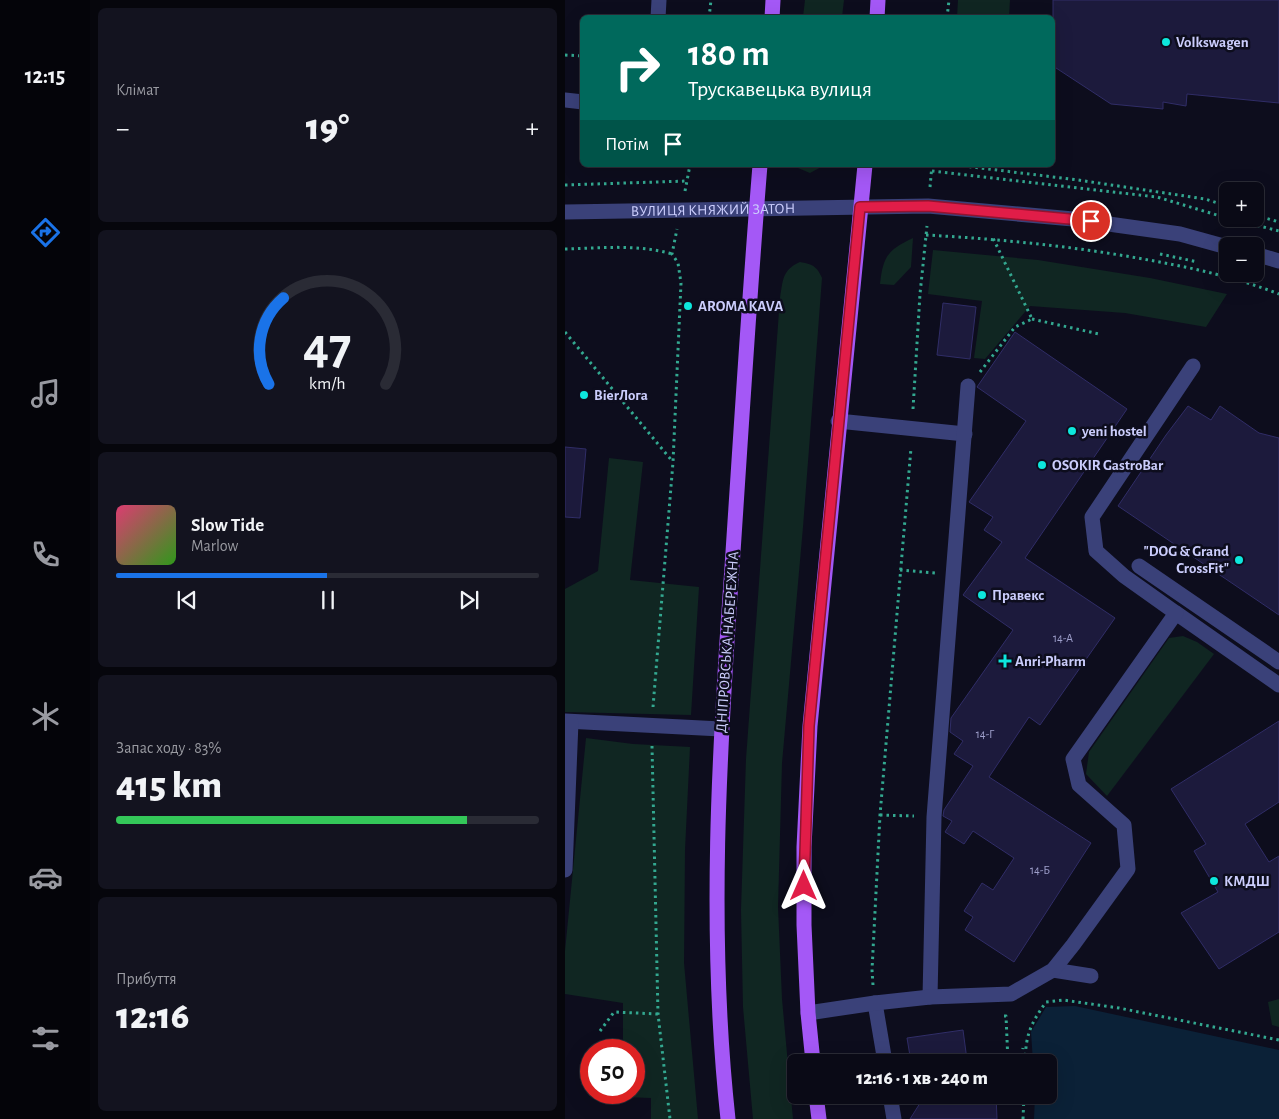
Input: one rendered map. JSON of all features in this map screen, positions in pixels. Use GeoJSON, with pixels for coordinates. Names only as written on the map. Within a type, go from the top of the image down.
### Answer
{"type":"FeatureCollection","features":[{"type":"Feature","properties":{"kind":"main road"},"geometry":{"type":"LineString","coordinates":[[772,15],[773,0]]}},
{"type":"Feature","properties":{"kind":"main road"},"geometry":{"type":"LineString","coordinates":[[877,15],[878,0]]}},
{"type":"Feature","properties":{"kind":"main road","name":"ДНІПРОВСЬКА НАБЕРЕЖНА"},"geometry":{"type":"LineString","coordinates":[[728,1119],[721,1033],[717,931],[721,729],[760,167]]}},
{"type":"Feature","properties":{"kind":"main road"},"geometry":{"type":"LineString","coordinates":[[812,1054],[808,1013],[804,847],[809,726],[865,167]]}},
{"type":"Feature","properties":{"kind":"main road"},"geometry":{"type":"LineString","coordinates":[[817,1104],[819,1119]]}},
{"type":"Feature","properties":{"kind":"street"},"geometry":{"type":"LineString","coordinates":[[658,15],[659,0]]}},
{"type":"Feature","properties":{"kind":"street"},"geometry":{"type":"LineString","coordinates":[[565,100],[580,102]]}},
{"type":"Feature","properties":{"kind":"street","name":"ВУЛИЦЯ КНЯЖИЙ ЗАТОН"},"geometry":{"type":"LineString","coordinates":[[565,212],[928,206],[1073,219],[1180,234],[1219,245]]}},
{"type":"Feature","properties":{"kind":"street"},"geometry":{"type":"LineString","coordinates":[[1264,257],[1279,261]]}},
{"type":"Feature","properties":{"kind":"street"},"geometry":{"type":"LineString","coordinates":[[1193,366],[1092,517],[1096,550],[1124,576],[1279,684]]}},
{"type":"Feature","properties":{"kind":"street"},"geometry":{"type":"LineString","coordinates":[[931,997],[934,817],[968,386]]}},
{"type":"Feature","properties":{"kind":"street"},"geometry":{"type":"LineString","coordinates":[[838,421],[965,434]]}},
{"type":"Feature","properties":{"kind":"street"},"geometry":{"type":"LineString","coordinates":[[1139,566],[1279,662]]}},
{"type":"Feature","properties":{"kind":"street"},"geometry":{"type":"LineString","coordinates":[[808,1013],[931,997],[1011,994],[1053,970],[1128,869],[1124,825],[1079,785],[1073,759],[1176,613]]}},
{"type":"Feature","properties":{"kind":"street"},"geometry":{"type":"LineString","coordinates":[[565,870],[568,722],[721,729]]}},
{"type":"Feature","properties":{"kind":"street"},"geometry":{"type":"LineString","coordinates":[[1053,970],[1091,976]]}},
{"type":"Feature","properties":{"kind":"street"},"geometry":{"type":"LineString","coordinates":[[875,1003],[884,1054]]}},
{"type":"Feature","properties":{"kind":"street"},"geometry":{"type":"LineString","coordinates":[[892,1104],[894,1119]]}},
{"type":"Feature","properties":{"kind":"path"},"geometry":{"type":"LineString","coordinates":[[709,15],[711,0]]}},
{"type":"Feature","properties":{"kind":"path"},"geometry":{"type":"LineString","coordinates":[[947,15],[949,0]]}},
{"type":"Feature","properties":{"kind":"path"},"geometry":{"type":"LineString","coordinates":[[565,54],[580,56]]}},
{"type":"Feature","properties":{"kind":"path"},"geometry":{"type":"LineString","coordinates":[[672,254],[690,167]]}},
{"type":"Feature","properties":{"kind":"path"},"geometry":{"type":"LineString","coordinates":[[875,1003],[872,970],[880,815],[912,428],[920,294],[932,167]]}},
{"type":"Feature","properties":{"kind":"path"},"geometry":{"type":"LineString","coordinates":[[972,167],[1078,180],[1205,199],[1219,203]]}},
{"type":"Feature","properties":{"kind":"path"},"geometry":{"type":"LineString","coordinates":[[932,172],[1157,197],[1219,216]]}},
{"type":"Feature","properties":{"kind":"path"},"geometry":{"type":"LineString","coordinates":[[565,185],[687,181]]}},
{"type":"Feature","properties":{"kind":"path"},"geometry":{"type":"LineString","coordinates":[[1264,218],[1279,222]]}},
{"type":"Feature","properties":{"kind":"path"},"geometry":{"type":"LineString","coordinates":[[1263,227],[1279,231]]}},
{"type":"Feature","properties":{"kind":"path"},"geometry":{"type":"LineString","coordinates":[[926,235],[993,238],[1093,250],[1250,282],[1279,294]]}},
{"type":"Feature","properties":{"kind":"path"},"geometry":{"type":"LineString","coordinates":[[993,238],[1032,319]]}},
{"type":"Feature","properties":{"kind":"path"},"geometry":{"type":"LineString","coordinates":[[565,249],[634,248],[672,254],[678,263],[681,283],[673,462],[652,726],[658,1014],[671,1119]]}},
{"type":"Feature","properties":{"kind":"path"},"geometry":{"type":"LineString","coordinates":[[968,386],[1015,327],[1032,319],[1099,334]]}},
{"type":"Feature","properties":{"kind":"path"},"geometry":{"type":"LineString","coordinates":[[565,332],[673,462]]}},
{"type":"Feature","properties":{"kind":"path"},"geometry":{"type":"LineString","coordinates":[[900,570],[954,575]]}},
{"type":"Feature","properties":{"kind":"path"},"geometry":{"type":"LineString","coordinates":[[880,815],[934,817]]}},
{"type":"Feature","properties":{"kind":"path"},"geometry":{"type":"LineString","coordinates":[[1024,1054],[1025,1042],[1031,1025],[1047,1002],[1063,1000],[1119,1008],[1279,1040]]}},
{"type":"Feature","properties":{"kind":"path"},"geometry":{"type":"LineString","coordinates":[[600,1031],[613,1012],[658,1014]]}},
{"type":"Feature","properties":{"kind":"path"},"geometry":{"type":"LineString","coordinates":[[997,1016],[1006,1016],[1008,1054]]}},
{"type":"Feature","properties":{"kind":"path"},"geometry":{"type":"LineString","coordinates":[[1023,1119],[1024,1104]]}},
{"type":"Feature","properties":{"kind":"green space"},"geometry":{"type":"Polygon","coordinates":[[[805,0],[844,0],[842,15],[803,15],[805,0]]]}},
{"type":"Feature","properties":{"kind":"green space"},"geometry":{"type":"Polygon","coordinates":[[[958,0],[1010,0],[1009,15],[957,15],[958,0]]]}},
{"type":"Feature","properties":{"kind":"green space"},"geometry":{"type":"Polygon","coordinates":[[[797,167],[821,167],[810,173],[797,167]]]}},
{"type":"Feature","properties":{"kind":"green space"},"geometry":{"type":"Polygon","coordinates":[[[913,238],[911,267],[894,285],[880,284],[883,267],[888,255],[892,250],[913,238]]]}},
{"type":"Feature","properties":{"kind":"green space"},"geometry":{"type":"Polygon","coordinates":[[[933,250],[1038,260],[1150,278],[1227,294],[1206,327],[1125,313],[1030,306],[985,359],[974,358],[982,301],[928,294],[933,250]]]}},
{"type":"Feature","properties":{"kind":"green space"},"geometry":{"type":"Polygon","coordinates":[[[800,262],[814,266],[822,278],[803,527],[782,763],[778,907],[782,999],[787,1054],[787,1104],[792,1104],[793,1119],[753,1119],[743,1007],[741,910],[746,759],[780,298],[784,276],[794,265],[800,262]]]}},
{"type":"Feature","properties":{"kind":"green space"},"geometry":{"type":"Polygon","coordinates":[[[609,458],[643,462],[630,580],[699,587],[691,715],[565,712],[565,589],[598,571],[609,458]]]}},
{"type":"Feature","properties":{"kind":"green space"},"geometry":{"type":"Polygon","coordinates":[[[1183,636],[1197,642],[1214,654],[1107,796],[1086,774],[1089,752],[1169,638],[1183,636]]]}},
{"type":"Feature","properties":{"kind":"green space"},"geometry":{"type":"Polygon","coordinates":[[[586,738],[633,744],[690,747],[685,850],[684,963],[698,1119],[651,1119],[651,1098],[645,1098],[645,1039],[623,1039],[623,1003],[565,994],[565,951],[586,738]]]}},
{"type":"Feature","properties":{"kind":"green space"},"geometry":{"type":"Polygon","coordinates":[[[1279,999],[1279,1027],[1272,1025],[1268,1002],[1279,999]]]}},
{"type":"Feature","properties":{"kind":"water"},"geometry":{"type":"Polygon","coordinates":[[[1075,1006],[1279,1050],[1279,1119],[1034,1119],[1035,1104],[1057,1104],[1057,1054],[1032,1054],[1031,1032],[1046,1007],[1075,1006]]]}},
{"type":"Feature","properties":{"kind":"building","name":"Volkswagen"},"geometry":{"type":"Polygon","coordinates":[[[1053,0],[1279,0],[1279,103],[1187,94],[1186,106],[1163,102],[1163,109],[1111,104],[1055,67],[1055,15],[1053,15],[1053,0]]]}},
{"type":"Feature","properties":{"kind":"building"},"geometry":{"type":"Polygon","coordinates":[[[943,303],[976,307],[970,359],[937,355],[943,303]]]}},
{"type":"Feature","properties":{"kind":"building"},"geometry":{"type":"Polygon","coordinates":[[[1015,332],[1127,409],[1025,558],[1115,618],[1040,725],[1029,717],[989,777],[1091,843],[1014,962],[965,930],[973,917],[964,911],[982,883],[993,890],[1014,858],[973,831],[964,844],[945,832],[952,821],[943,816],[944,810],[973,766],[954,754],[963,741],[950,732],[951,718],[1013,630],[963,595],[1002,542],[984,530],[993,517],[969,502],[1026,421],[977,387],[1015,332]]]}},
{"type":"Feature","properties":{"kind":"building","name":"\"DOG & Grand CrossFit\""},"geometry":{"type":"Polygon","coordinates":[[[1188,406],[1211,420],[1220,406],[1259,433],[1279,438],[1279,615],[1118,506],[1188,406]]]}},
{"type":"Feature","properties":{"kind":"building"},"geometry":{"type":"Polygon","coordinates":[[[565,447],[586,449],[580,518],[565,517],[565,447]]]}},
{"type":"Feature","properties":{"kind":"building"},"geometry":{"type":"Polygon","coordinates":[[[1279,721],[1279,802],[1245,824],[1269,862],[1279,856],[1279,932],[1219,969],[1181,913],[1218,892],[1194,851],[1206,844],[1171,789],[1279,721]]]}},
{"type":"Feature","properties":{"kind":"building"},"geometry":{"type":"Polygon","coordinates":[[[963,1030],[966,1054],[910,1054],[907,1038],[963,1030]]]}},
{"type":"Feature","properties":{"kind":"building"},"geometry":{"type":"Polygon","coordinates":[[[919,1104],[996,1104],[997,1119],[910,1119],[919,1104]]]}},
{"type":"Feature","properties":{"kind":"place","name":"Volkswagen"},"geometry":{"type":"Point","coordinates":[1166,42]}},
{"type":"Feature","properties":{"kind":"place","name":"AROMA KAVA"},"geometry":{"type":"Point","coordinates":[688,306]}},
{"type":"Feature","properties":{"kind":"place","name":"BierЛога"},"geometry":{"type":"Point","coordinates":[584,395]}},
{"type":"Feature","properties":{"kind":"place","name":"yeni hostel"},"geometry":{"type":"Point","coordinates":[1072,431]}},
{"type":"Feature","properties":{"kind":"place","name":"OSOKIR GastroBar"},"geometry":{"type":"Point","coordinates":[1042,465]}},
{"type":"Feature","properties":{"kind":"place","name":"\"DOG & Grand CrossFit\""},"geometry":{"type":"Point","coordinates":[1239,560]}},
{"type":"Feature","properties":{"kind":"place","name":"Правекс"},"geometry":{"type":"Point","coordinates":[982,595]}},
{"type":"Feature","properties":{"kind":"place","name":"Anri-Pharm"},"geometry":{"type":"Point","coordinates":[1005,661]}},
{"type":"Feature","properties":{"kind":"place","name":"КМДШ"},"geometry":{"type":"Point","coordinates":[1214,881]}},
{"type":"Feature","properties":{"kind":"route"},"geometry":{"type":"LineString","coordinates":[[804,886],[809,726],[860,207],[928,206],[1091,221]]}}]}
